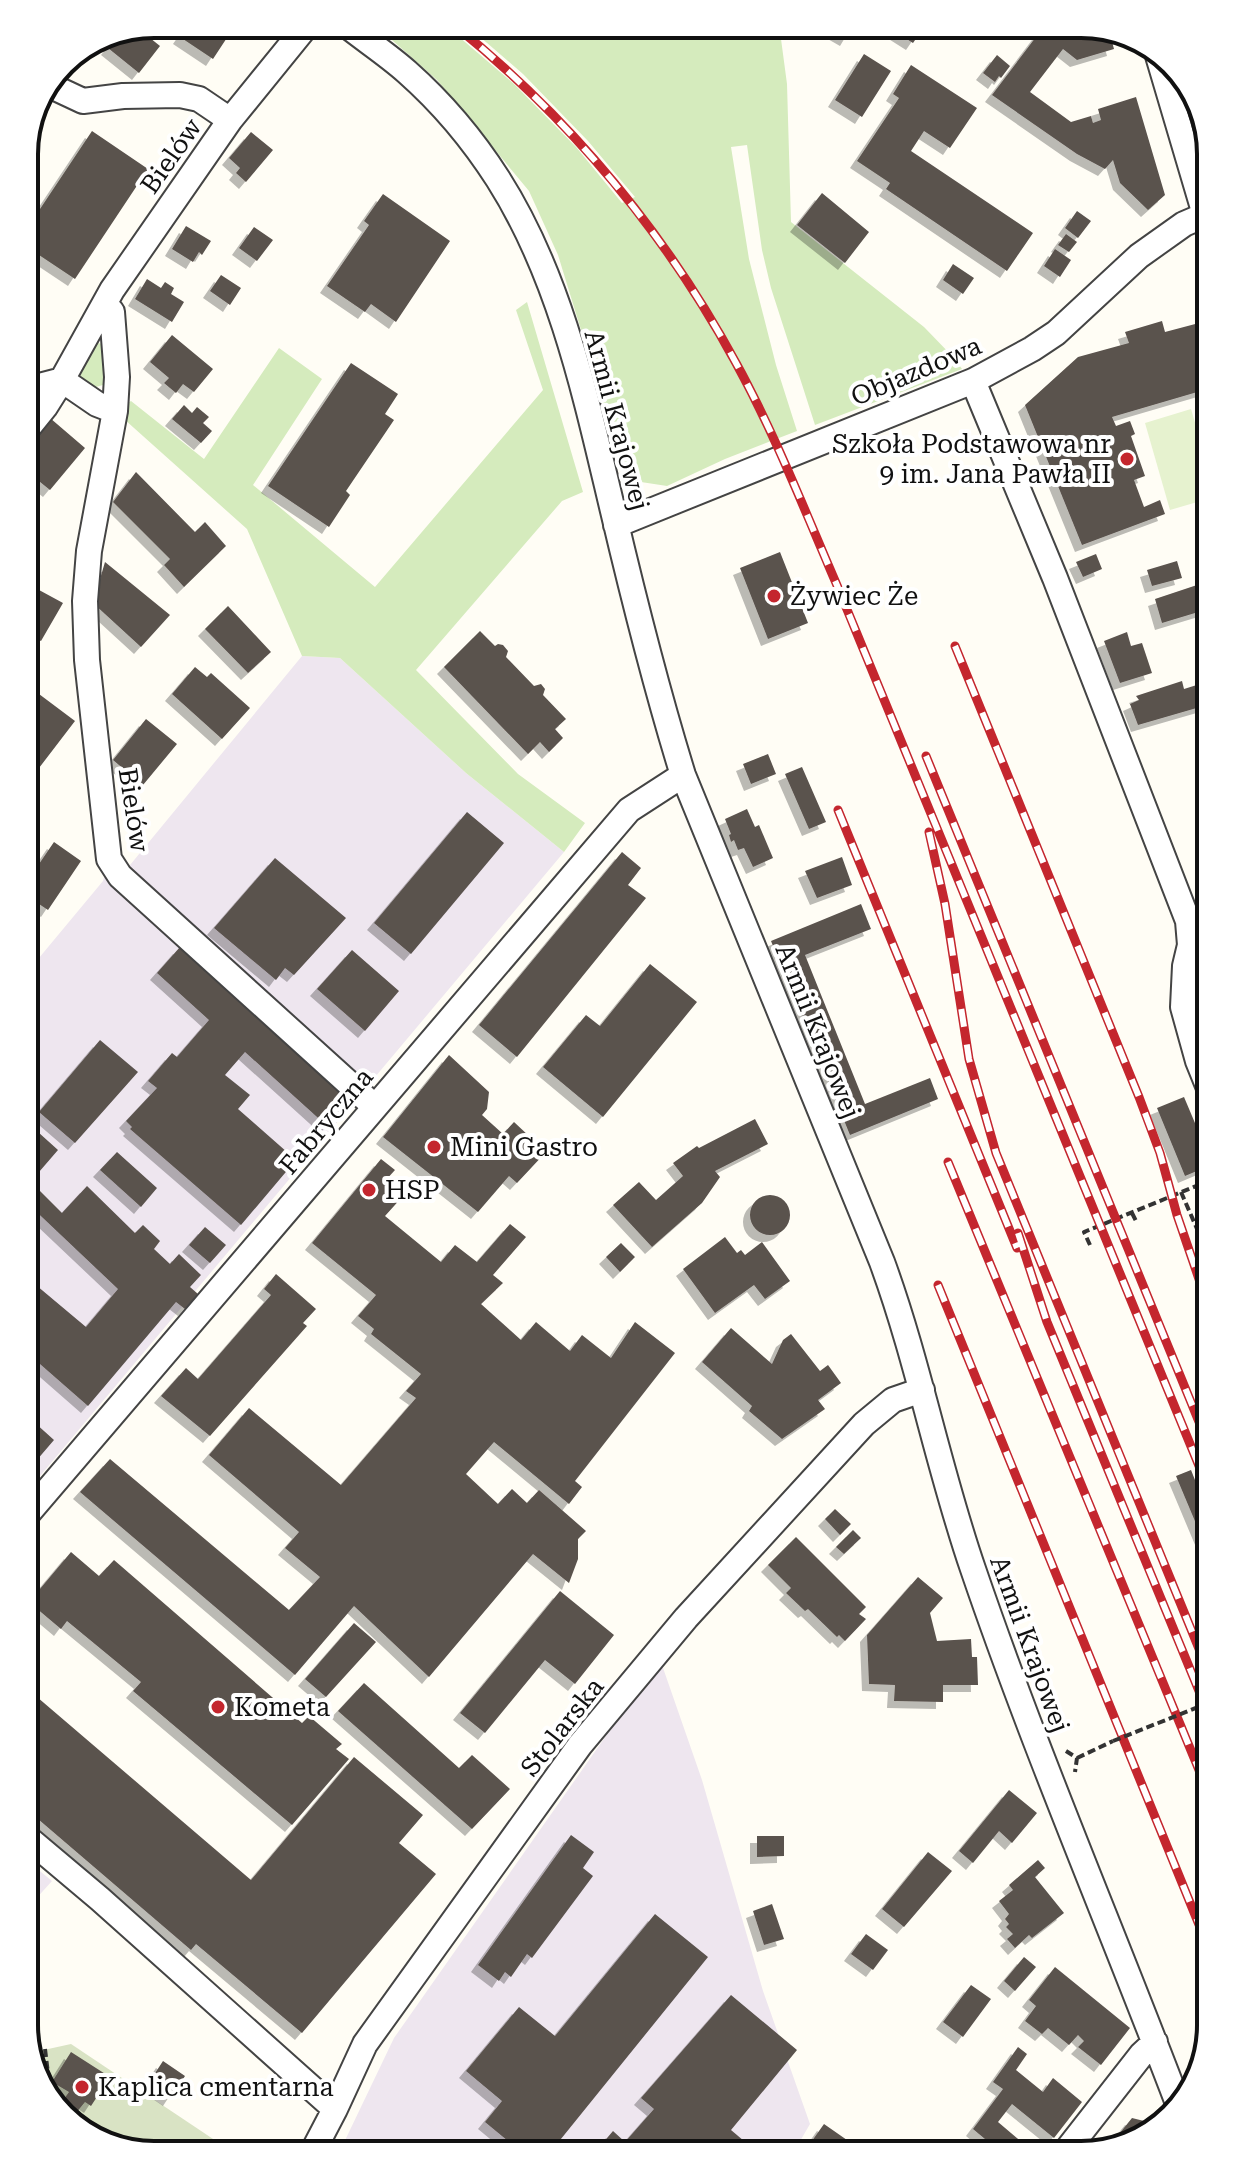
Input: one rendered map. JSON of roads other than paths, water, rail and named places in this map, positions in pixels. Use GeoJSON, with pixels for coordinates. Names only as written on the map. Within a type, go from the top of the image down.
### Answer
{"type":"FeatureCollection","features":[{"type":"Feature","properties":{"kind":"street","name":"Bielów"},"geometry":{"type":"LineString","coordinates":[[38,416],[62,380],[112,290],[230,120],[297,38]]}},
{"type":"Feature","properties":{"kind":"street","name":"Armii Krajowej"},"geometry":{"type":"LineString","coordinates":[[363,38],[407,72],[478,150],[520,217],[553,293],[584,392],[652,671],[683,775],[882,1262],[901,1314],[958,1523],[1007,1669],[1174,2094]]}},
{"type":"Feature","properties":{"kind":"street"},"geometry":{"type":"LineString","coordinates":[[1166,75],[1197,159]]}},
{"type":"Feature","properties":{"kind":"street","name":"Bielów"},"geometry":{"type":"LineString","coordinates":[[58,89],[83,101],[123,96],[180,95],[199,99],[230,120]]}},
{"type":"Feature","properties":{"kind":"street","name":"Objazdowa"},"geometry":{"type":"LineString","coordinates":[[616,525],[973,381],[1056,333],[1139,256],[1184,224],[1197,225]]}},
{"type":"Feature","properties":{"kind":"street","name":"Bielów"},"geometry":{"type":"LineString","coordinates":[[105,304],[112,312],[115,336],[115,411],[89,551],[85,601],[87,660],[109,859],[120,876],[375,1107]]}},
{"type":"Feature","properties":{"kind":"street"},"geometry":{"type":"LineString","coordinates":[[38,386],[62,380],[97,404],[115,411]]}},
{"type":"Feature","properties":{"kind":"street"},"geometry":{"type":"LineString","coordinates":[[973,381],[1055,578],[1188,921],[1190,945],[1185,966],[1183,1007],[1197,1057]]}},
{"type":"Feature","properties":{"kind":"street","name":"Fabryczna"},"geometry":{"type":"LineString","coordinates":[[38,1502],[629,810],[683,775]]}},
{"type":"Feature","properties":{"kind":"street","name":"Stolarska"},"geometry":{"type":"LineString","coordinates":[[318,2141],[365,2044],[580,1745],[686,1618],[864,1424],[893,1400],[922,1390]]}},
{"type":"Feature","properties":{"kind":"street"},"geometry":{"type":"LineString","coordinates":[[38,1847],[335,2109]]}},
{"type":"Feature","properties":{"kind":"street"},"geometry":{"type":"LineString","coordinates":[[1074,2141],[1142,2054],[1155,2042]]}},
{"type":"Feature","properties":{"kind":"railway"},"geometry":{"type":"LineString","coordinates":[[469,38],[536,98],[611,179],[678,268],[751,391],[839,590],[1197,1461]]}},
{"type":"Feature","properties":{"kind":"railway"},"geometry":{"type":"LineString","coordinates":[[955,646],[1139,1097],[1160,1153],[1197,1273]]}},
{"type":"Feature","properties":{"kind":"railway"},"geometry":{"type":"LineString","coordinates":[[926,756],[1197,1417]]}},
{"type":"Feature","properties":{"kind":"railway"},"geometry":{"type":"LineString","coordinates":[[838,810],[1017,1248]]}},
{"type":"Feature","properties":{"kind":"railway"},"geometry":{"type":"LineString","coordinates":[[929,832],[945,904],[969,1059],[996,1153],[1197,1644]]}},
{"type":"Feature","properties":{"kind":"railway"},"geometry":{"type":"LineString","coordinates":[[948,1162],[1197,1765]]}},
{"type":"Feature","properties":{"kind":"railway"},"geometry":{"type":"LineString","coordinates":[[1018,1233],[1047,1322],[1197,1686]]}},
{"type":"Feature","properties":{"kind":"railway"},"geometry":{"type":"LineString","coordinates":[[938,1285],[1197,1920]]}},
{"type":"Feature","properties":{"kind":"place","name":"Szkoła Podstawowa nr 9 im. Jana Pawła II"},"geometry":{"type":"Point","coordinates":[1127,459]}},
{"type":"Feature","properties":{"kind":"place","name":"Żywiec Że"},"geometry":{"type":"Point","coordinates":[774,596]}},
{"type":"Feature","properties":{"kind":"place","name":"Mini Gastro"},"geometry":{"type":"Point","coordinates":[434,1147]}},
{"type":"Feature","properties":{"kind":"place","name":"HSP"},"geometry":{"type":"Point","coordinates":[369,1190]}},
{"type":"Feature","properties":{"kind":"place","name":"Kometa"},"geometry":{"type":"Point","coordinates":[218,1707]}},
{"type":"Feature","properties":{"kind":"place","name":"Kaplica cmentarna"},"geometry":{"type":"Point","coordinates":[82,2087]}}]}
